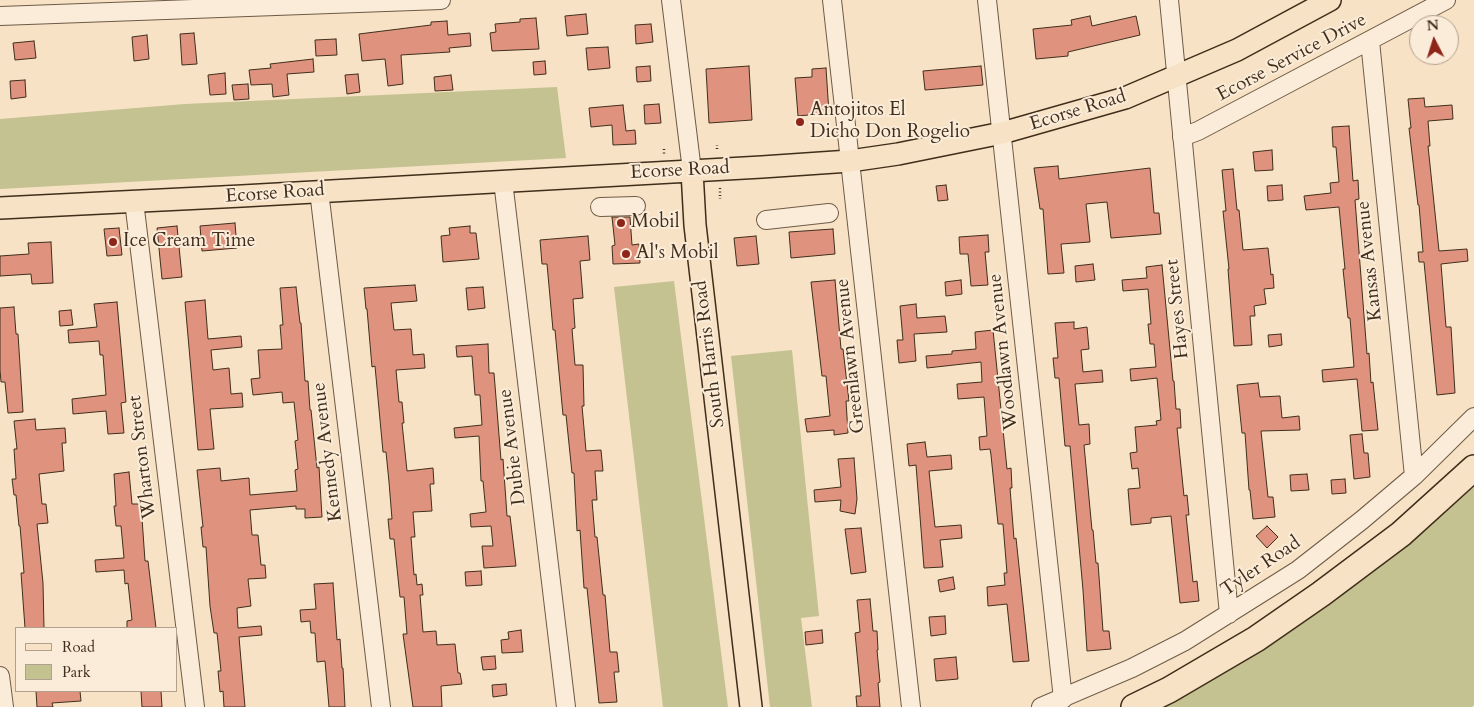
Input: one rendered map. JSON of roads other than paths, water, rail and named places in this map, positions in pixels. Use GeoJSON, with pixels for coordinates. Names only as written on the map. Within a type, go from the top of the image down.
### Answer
{"type":"FeatureCollection","features":[{"type":"Feature","properties":{"kind":"highway"},"geometry":{"type":"LineString","coordinates":[[1134,707],[1169,690],[1256,639],[1322,594],[1400,534],[1474,468]]}},
{"type":"Feature","properties":{"kind":"main road","name":"Ecorse Road"},"geometry":{"type":"LineString","coordinates":[[0,208],[692,171],[850,161],[921,150],[1002,133],[1125,98],[1237,50],[1330,0]]}},
{"type":"Feature","properties":{"kind":"main road","name":"South Harris Road"},"geometry":{"type":"LineString","coordinates":[[692,171],[695,225],[751,707]]}},
{"type":"Feature","properties":{"kind":"street"},"geometry":{"type":"LineString","coordinates":[[0,16],[441,0]]}},
{"type":"Feature","properties":{"kind":"street","name":"South Harris Road"},"geometry":{"type":"LineString","coordinates":[[671,0],[692,171]]}},
{"type":"Feature","properties":{"kind":"street","name":"Greenlawn Avenue"},"geometry":{"type":"LineString","coordinates":[[832,0],[911,707]]}},
{"type":"Feature","properties":{"kind":"street","name":"Woodlawn Avenue"},"geometry":{"type":"LineString","coordinates":[[987,0],[1063,699]]}},
{"type":"Feature","properties":{"kind":"street","name":"Hayes Street"},"geometry":{"type":"LineString","coordinates":[[1169,0],[1229,614]]}},
{"type":"Feature","properties":{"kind":"street","name":"Ecorse Service Drive"},"geometry":{"type":"LineString","coordinates":[[1182,137],[1198,131],[1446,0]]}},
{"type":"Feature","properties":{"kind":"street","name":"Kansas Avenue"},"geometry":{"type":"LineString","coordinates":[[1370,41],[1414,476]]}},
{"type":"Feature","properties":{"kind":"street","name":"Dubie Avenue"},"geometry":{"type":"LineString","coordinates":[[503,181],[566,707]]}},
{"type":"Feature","properties":{"kind":"street","name":"Kennedy Avenue"},"geometry":{"type":"LineString","coordinates":[[319,191],[381,707]]}},
{"type":"Feature","properties":{"kind":"street","name":"Wharton Street"},"geometry":{"type":"LineString","coordinates":[[134,201],[195,707]]}},
{"type":"Feature","properties":{"kind":"street"},"geometry":{"type":"LineString","coordinates":[[600,208],[636,206]]}},
{"type":"Feature","properties":{"kind":"street"},"geometry":{"type":"LineString","coordinates":[[766,220],[829,213]]}},
{"type":"Feature","properties":{"kind":"street","name":"Tyler Road"},"geometry":{"type":"LineString","coordinates":[[1040,707],[1063,699],[1132,668],[1185,641],[1298,570],[1414,476],[1474,417]]}},
{"type":"Feature","properties":{"kind":"street"},"geometry":{"type":"LineString","coordinates":[[0,676],[4,707]]}},
{"type":"Feature","properties":{"kind":"place","name":"Antojitos El Dicho Don Rogelio"},"geometry":{"type":"Point","coordinates":[800,122]}},
{"type":"Feature","properties":{"kind":"place","name":"Mobil"},"geometry":{"type":"Point","coordinates":[621,223]}},
{"type":"Feature","properties":{"kind":"place","name":"Ice Cream Time"},"geometry":{"type":"Point","coordinates":[113,242]}},
{"type":"Feature","properties":{"kind":"place","name":"Al's Mobil"},"geometry":{"type":"Point","coordinates":[626,254]}}]}
